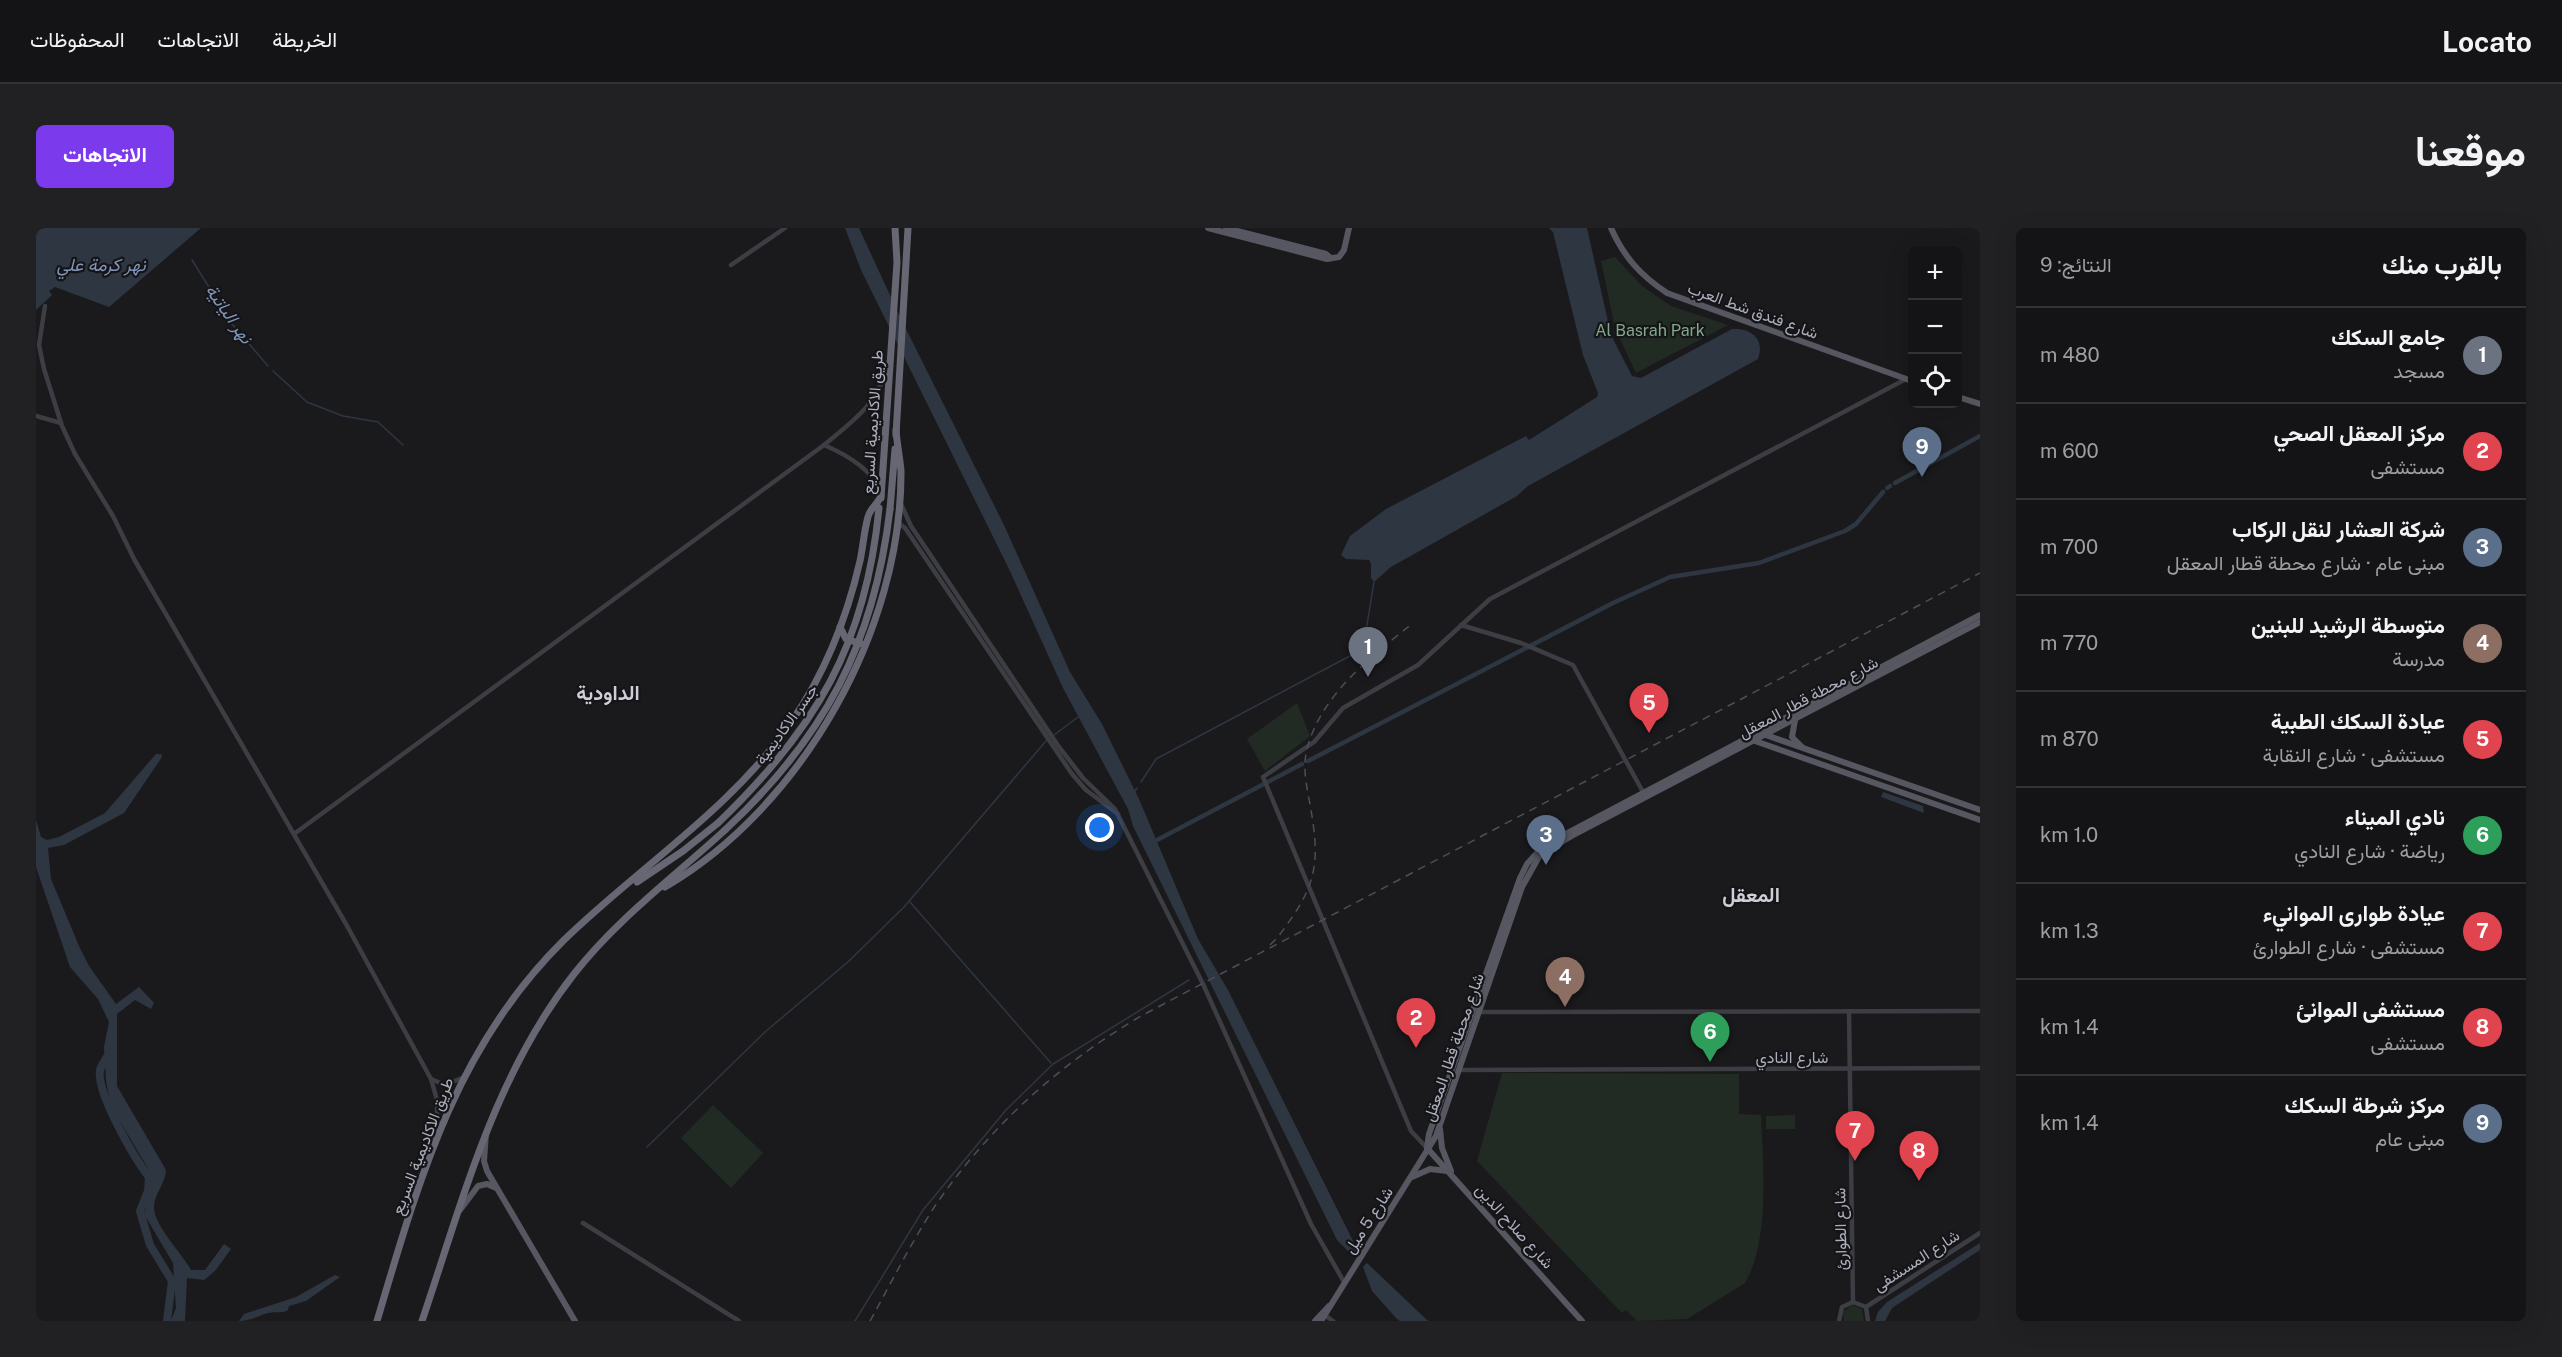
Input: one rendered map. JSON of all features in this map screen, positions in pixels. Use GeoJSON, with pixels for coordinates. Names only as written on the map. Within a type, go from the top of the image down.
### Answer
{"type":"FeatureCollection","features":[{"type":"Feature","properties":{"kind":"highway"},"geometry":{"type":"LineString","coordinates":[[890,228],[897,262]]}},
{"type":"Feature","properties":{"kind":"highway"},"geometry":{"type":"LineString","coordinates":[[895,228],[897,262]]}},
{"type":"Feature","properties":{"kind":"highway","name":"طريق الاكاديمية السريع"},"geometry":{"type":"LineString","coordinates":[[890,509],[908,228]]}},
{"type":"Feature","properties":{"kind":"highway","name":"طريق الاكاديمية السريع"},"geometry":{"type":"LineString","coordinates":[[879,508],[897,262]]}},
{"type":"Feature","properties":{"kind":"highway"},"geometry":{"type":"LineString","coordinates":[[422,1321],[486,1131],[510,1075],[550,1006],[585,960],[643,902],[710,857],[743,827],[774,792],[819,733],[845,690],[867,643],[880,607],[900,487],[896,430]]}},
{"type":"Feature","properties":{"kind":"highway"},"geometry":{"type":"LineString","coordinates":[[620,892],[727,797],[756,767],[794,718],[817,680],[840,627],[860,561],[867,518],[881,495]]}},
{"type":"Feature","properties":{"kind":"highway","name":"جسر الاكاديمية"},"geometry":{"type":"LineString","coordinates":[[620,892],[683,851],[718,822],[781,758],[829,687],[862,606],[876,538],[879,508]]}},
{"type":"Feature","properties":{"kind":"highway","name":"جسر الاكاديمية"},"geometry":{"type":"LineString","coordinates":[[643,902],[752,804],[791,760],[834,696],[862,636],[871,609],[886,540],[890,509]]}},
{"type":"Feature","properties":{"kind":"highway"},"geometry":{"type":"LineString","coordinates":[[840,627],[843,635],[849,641],[867,643]]}},
{"type":"Feature","properties":{"kind":"highway"},"geometry":{"type":"LineString","coordinates":[[794,718],[819,733]]}},
{"type":"Feature","properties":{"kind":"highway","name":"طريق الاكاديمية السريع"},"geometry":{"type":"LineString","coordinates":[[376,1321],[437,1136],[462,1078],[486,1037],[531,975],[565,940],[620,892]]}},
{"type":"Feature","properties":{"kind":"main road"},"geometry":{"type":"LineString","coordinates":[[1208,228],[1324,258],[1335,257],[1344,250],[1349,228]]}},
{"type":"Feature","properties":{"kind":"main road"},"geometry":{"type":"LineString","coordinates":[[1226,228],[1335,257]]}},
{"type":"Feature","properties":{"kind":"main road","name":"شارع فندق شط العرب"},"geometry":{"type":"LineString","coordinates":[[1611,228],[1630,262],[1640,274],[1667,293],[1908,379]]}},
{"type":"Feature","properties":{"kind":"main road"},"geometry":{"type":"LineString","coordinates":[[1962,398],[1980,404]]}},
{"type":"Feature","properties":{"kind":"main road","name":"شارع محطة قطار المعقل"},"geometry":{"type":"LineString","coordinates":[[1764,734],[1980,615]]}},
{"type":"Feature","properties":{"kind":"main road","name":"شارع محطة قطار المعقل"},"geometry":{"type":"LineString","coordinates":[[1427,1148],[1437,1112],[1520,878],[1527,864],[1550,841],[1643,792],[1753,738],[1796,720],[1980,621]]}},
{"type":"Feature","properties":{"kind":"main road"},"geometry":{"type":"LineString","coordinates":[[1796,720],[1792,737],[1807,751]]}},
{"type":"Feature","properties":{"kind":"main road"},"geometry":{"type":"LineString","coordinates":[[1764,744],[1764,734],[1980,810]]}},
{"type":"Feature","properties":{"kind":"main road"},"geometry":{"type":"LineString","coordinates":[[1753,738],[1764,744],[1980,820]]}},
{"type":"Feature","properties":{"kind":"main road","name":"شارع محطة قطار المعقل"},"geometry":{"type":"LineString","coordinates":[[1427,1148],[1441,1124],[1522,887],[1540,855],[1753,738]]}},
{"type":"Feature","properties":{"kind":"main road"},"geometry":{"type":"LineString","coordinates":[[1835,769],[1839,760]]}},
{"type":"Feature","properties":{"kind":"main road"},"geometry":{"type":"LineString","coordinates":[[1887,787],[1891,778]]}},
{"type":"Feature","properties":{"kind":"main road"},"geometry":{"type":"LineString","coordinates":[[1937,805],[1940,796]]}},
{"type":"Feature","properties":{"kind":"main road"},"geometry":{"type":"LineString","coordinates":[[1441,1124],[1442,1148],[1456,1180]]}},
{"type":"Feature","properties":{"kind":"main road"},"geometry":{"type":"LineString","coordinates":[[486,1131],[485,1166],[575,1321]]}},
{"type":"Feature","properties":{"kind":"main road","name":"شارع صلاح الدين"},"geometry":{"type":"LineString","coordinates":[[1427,1148],[1582,1321]]}},
{"type":"Feature","properties":{"kind":"main road","name":"شارع 5 ميل"},"geometry":{"type":"LineString","coordinates":[[1315,1321],[1322,1316],[1412,1177],[1427,1148]]}},
{"type":"Feature","properties":{"kind":"main road"},"geometry":{"type":"LineString","coordinates":[[1412,1177],[1430,1169],[1449,1172]]}},
{"type":"Feature","properties":{"kind":"main road"},"geometry":{"type":"LineString","coordinates":[[460,1210],[478,1186],[488,1184],[499,1190]]}},
{"type":"Feature","properties":{"kind":"street"},"geometry":{"type":"LineString","coordinates":[[731,265],[785,228]]}},
{"type":"Feature","properties":{"kind":"street"},"geometry":{"type":"LineString","coordinates":[[45,306],[39,345],[61,423],[75,454],[113,516],[134,559],[294,834],[431,1079],[437,1100],[437,1136]]}},
{"type":"Feature","properties":{"kind":"street"},"geometry":{"type":"LineString","coordinates":[[294,834],[825,445],[870,406],[884,376],[891,347]]}},
{"type":"Feature","properties":{"kind":"street"},"geometry":{"type":"LineString","coordinates":[[1427,1148],[1412,1131],[1263,777],[1314,742],[1343,708],[1418,665],[1496,596],[1908,381]]}},
{"type":"Feature","properties":{"kind":"street"},"geometry":{"type":"LineString","coordinates":[[36,416],[61,423]]}},
{"type":"Feature","properties":{"kind":"street"},"geometry":{"type":"LineString","coordinates":[[825,445],[861,467],[875,481],[881,495]]}},
{"type":"Feature","properties":{"kind":"street"},"geometry":{"type":"LineString","coordinates":[[900,487],[903,513],[974,621],[1076,770],[1114,806],[1203,984],[1311,1224],[1344,1282]]}},
{"type":"Feature","properties":{"kind":"street"},"geometry":{"type":"LineString","coordinates":[[895,527],[900,524],[905,528],[1072,774],[1086,790],[1118,814]]}},
{"type":"Feature","properties":{"kind":"street"},"geometry":{"type":"LineString","coordinates":[[1461,625],[1524,644],[1566,661],[1576,668],[1643,792]]}},
{"type":"Feature","properties":{"kind":"street","name":"شارع الطوارئ"},"geometry":{"type":"LineString","coordinates":[[1849,1011],[1853,1302]]}},
{"type":"Feature","properties":{"kind":"street"},"geometry":{"type":"LineString","coordinates":[[1479,1012],[1980,1011]]}},
{"type":"Feature","properties":{"kind":"street","name":"شارع النادي"},"geometry":{"type":"LineString","coordinates":[[1459,1070],[1980,1068]]}},
{"type":"Feature","properties":{"kind":"street"},"geometry":{"type":"LineString","coordinates":[[431,1079],[446,1085],[462,1078]]}},
{"type":"Feature","properties":{"kind":"street"},"geometry":{"type":"LineString","coordinates":[[583,1223],[739,1321]]}},
{"type":"Feature","properties":{"kind":"street","name":"شارع المسشفى"},"geometry":{"type":"LineString","coordinates":[[1866,1307],[1980,1233]]}},
{"type":"Feature","properties":{"kind":"street"},"geometry":{"type":"LineString","coordinates":[[1838,1319],[1842,1308],[1853,1302],[1866,1307],[1868,1321]]}},
{"type":"Feature","properties":{"kind":"street"},"geometry":{"type":"LineString","coordinates":[[1322,1316],[1333,1321]]}},
{"type":"Feature","properties":{"kind":"green space","name":"Al Basrah Park"},"geometry":{"type":"Polygon","coordinates":[[[1615,257],[1642,286],[1671,306],[1728,325],[1636,373],[1615,328],[1601,261],[1615,257]]]}},
{"type":"Feature","properties":{"kind":"green space"},"geometry":{"type":"Polygon","coordinates":[[[1297,703],[1310,736],[1265,771],[1247,739],[1297,703]]]}},
{"type":"Feature","properties":{"kind":"green space"},"geometry":{"type":"Polygon","coordinates":[[[1502,1073],[1739,1074],[1739,1114],[1761,1115],[1763,1156],[1762,1224],[1753,1266],[1745,1283],[1687,1319],[1637,1321],[1626,1310],[1622,1313],[1477,1161],[1502,1073]]]}},
{"type":"Feature","properties":{"kind":"green space"},"geometry":{"type":"Polygon","coordinates":[[[713,1105],[763,1153],[731,1188],[681,1138],[713,1105]]]}},
{"type":"Feature","properties":{"kind":"green space"},"geometry":{"type":"Polygon","coordinates":[[[1795,1115],[1795,1129],[1766,1129],[1766,1116],[1795,1115]]]}},
{"type":"Feature","properties":{"kind":"green space"},"geometry":{"type":"Polygon","coordinates":[[[1852,1305],[1862,1309],[1864,1321],[1844,1321],[1843,1312],[1852,1305]]]}},
{"type":"Feature","properties":{"kind":"water","name":"نهر كرمة علي"},"geometry":{"type":"Polygon","coordinates":[[[36,228],[201,228],[109,307],[55,287],[49,291],[52,295],[36,310],[36,228]]]}},
{"type":"Feature","properties":{"kind":"water"},"geometry":{"type":"Polygon","coordinates":[[[845,228],[859,228],[901,319],[1004,525],[1070,672],[1102,724],[1139,799],[1198,939],[1228,990],[1358,1251],[1354,1257],[1337,1240],[1133,826],[1128,809],[1063,688],[1009,569],[861,270],[845,228]]]}},
{"type":"Feature","properties":{"kind":"water"},"geometry":{"type":"Polygon","coordinates":[[[1549,228],[1587,228],[1611,335],[1632,376],[1641,378],[1732,329],[1745,330],[1755,336],[1760,346],[1758,359],[1528,486],[1517,496],[1391,567],[1374,582],[1371,578],[1369,560],[1346,559],[1341,555],[1350,536],[1386,509],[1526,436],[1529,440],[1597,397],[1598,393],[1583,355],[1553,232],[1549,228]]]}},
{"type":"Feature","properties":{"kind":"water"},"geometry":{"type":"Polygon","coordinates":[[[156,754],[161,754],[162,757],[124,813],[64,845],[48,848],[51,879],[89,966],[116,1004],[139,987],[154,1003],[151,1009],[135,1000],[117,1014],[117,1086],[166,1170],[154,1206],[158,1222],[191,1270],[205,1270],[224,1244],[231,1249],[215,1271],[204,1280],[187,1278],[185,1321],[166,1321],[172,1318],[176,1308],[173,1263],[144,1214],[153,1177],[110,1104],[104,1047],[109,1022],[98,999],[70,967],[36,867],[36,820],[41,837],[47,840],[59,837],[105,813],[156,754]]]}},
{"type":"Feature","properties":{"kind":"water"},"geometry":{"type":"Polygon","coordinates":[[[1883,792],[1923,806],[1924,813],[1881,797],[1883,792]]]}},
{"type":"Feature","properties":{"kind":"water"},"geometry":{"type":"Polygon","coordinates":[[[1980,1243],[1980,1250],[1892,1308],[1885,1321],[1875,1321],[1878,1312],[1887,1302],[1980,1243]]]}},
{"type":"Feature","properties":{"kind":"water"},"geometry":{"type":"Polygon","coordinates":[[[1367,1263],[1428,1321],[1400,1321],[1397,1319],[1372,1291],[1363,1267],[1367,1263]]]}},
{"type":"Feature","properties":{"kind":"water"},"geometry":{"type":"Polygon","coordinates":[[[335,1275],[340,1277],[306,1301],[289,1306],[286,1311],[239,1321],[244,1314],[296,1297],[335,1275]]]}},
{"type":"Feature","properties":{"kind":"waterway","name":"نهر الياتية"},"geometry":{"type":"LineString","coordinates":[[192,260],[232,324],[268,366]]}},
{"type":"Feature","properties":{"kind":"waterway","name":"نهر الياتية"},"geometry":{"type":"LineString","coordinates":[[273,371],[307,402],[343,416],[378,422],[403,445]]}},
{"type":"Feature","properties":{"kind":"waterway"},"geometry":{"type":"LineString","coordinates":[[1895,483],[1980,436]]}},
{"type":"Feature","properties":{"kind":"waterway"},"geometry":{"type":"LineString","coordinates":[[1308,761],[1613,603],[1670,577],[1759,563],[1845,531],[1856,524],[1883,492]]}},
{"type":"Feature","properties":{"kind":"waterway"},"geometry":{"type":"LineString","coordinates":[[1141,782],[1156,759],[1363,649],[1374,582]]}},
{"type":"Feature","properties":{"kind":"waterway"},"geometry":{"type":"LineString","coordinates":[[1054,735],[1078,717]]}},
{"type":"Feature","properties":{"kind":"waterway"},"geometry":{"type":"LineString","coordinates":[[647,1147],[765,1032],[849,961],[904,907],[1046,741]]}},
{"type":"Feature","properties":{"kind":"waterway"},"geometry":{"type":"LineString","coordinates":[[1157,840],[1302,764]]}},
{"type":"Feature","properties":{"kind":"waterway"},"geometry":{"type":"LineString","coordinates":[[910,902],[1051,1063]]}},
{"type":"Feature","properties":{"kind":"waterway"},"geometry":{"type":"LineString","coordinates":[[855,1321],[923,1210],[1006,1110],[1053,1064],[1189,980]]}},
{"type":"Feature","properties":{"kind":"waterway"},"geometry":{"type":"LineString","coordinates":[[109,1053],[100,1070],[100,1080],[118,1125],[149,1177],[148,1191],[140,1211],[150,1245],[172,1281],[167,1321]]}},
{"type":"Feature","properties":{"kind":"railway"},"geometry":{"type":"LineString","coordinates":[[870,1321],[909,1249],[956,1177],[1002,1124],[1081,1055],[1141,1016],[1980,573]]}},
{"type":"Feature","properties":{"kind":"railway"},"geometry":{"type":"LineString","coordinates":[[1270,945],[1302,902],[1315,863],[1315,836],[1305,767],[1306,752],[1315,726],[1325,708],[1351,677],[1413,623]]}},
{"type":"Feature","properties":{"kind":"place","name":"مركز شرطة السكك"},"geometry":{"type":"Point","coordinates":[1922,477]}},
{"type":"Feature","properties":{"kind":"place","name":"جامع السكك"},"geometry":{"type":"Point","coordinates":[1368,677]}},
{"type":"Feature","properties":{"kind":"place","name":"عيادة السكك الطبية"},"geometry":{"type":"Point","coordinates":[1649,733]}},
{"type":"Feature","properties":{"kind":"place","name":"شركة العشار لنقل الركاب"},"geometry":{"type":"Point","coordinates":[1546,865]}},
{"type":"Feature","properties":{"kind":"place","name":"متوسطة الرشيد للبنين"},"geometry":{"type":"Point","coordinates":[1565,1007]}},
{"type":"Feature","properties":{"kind":"place","name":"مركز المعقل الصحي"},"geometry":{"type":"Point","coordinates":[1416,1048]}},
{"type":"Feature","properties":{"kind":"place","name":"نادي الميناء"},"geometry":{"type":"Point","coordinates":[1710,1062]}},
{"type":"Feature","properties":{"kind":"place","name":"عيادة طوارى الموانيء"},"geometry":{"type":"Point","coordinates":[1855,1161]}},
{"type":"Feature","properties":{"kind":"place","name":"مستشفى الموانئ"},"geometry":{"type":"Point","coordinates":[1919,1181]}},
{"type":"Feature","properties":{"kind":"district","name":"الداودية"},"geometry":{"type":"Point","coordinates":[608,693]}},
{"type":"Feature","properties":{"kind":"district","name":"المعقل"},"geometry":{"type":"Point","coordinates":[1751,895]}}]}
